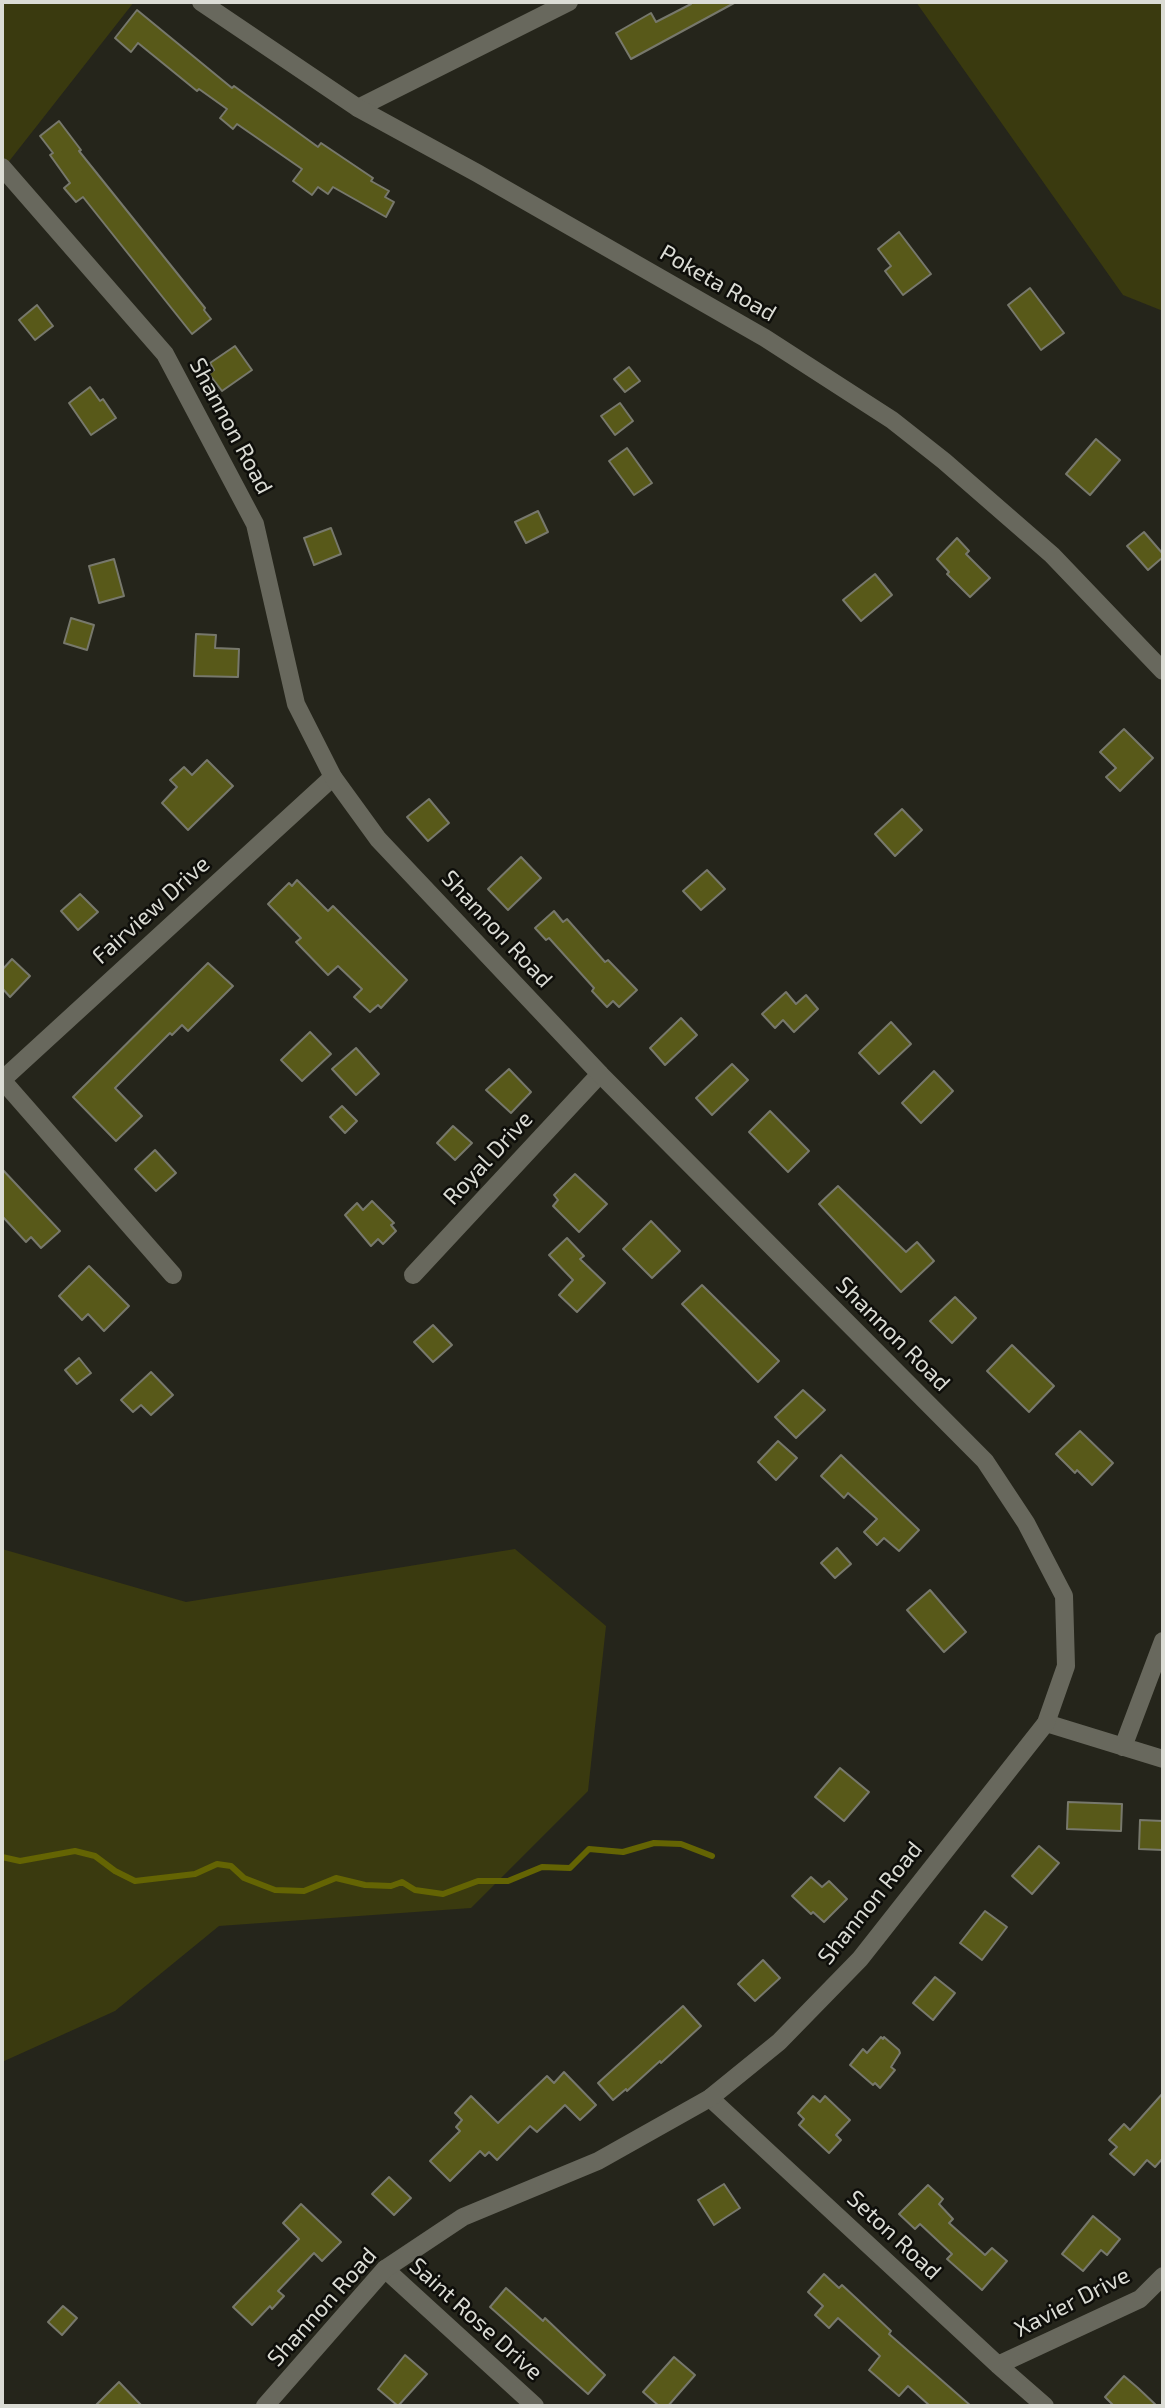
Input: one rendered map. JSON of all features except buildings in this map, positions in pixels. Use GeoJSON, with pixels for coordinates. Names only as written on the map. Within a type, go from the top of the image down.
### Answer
{"type":"FeatureCollection","features":[{"type":"Feature","properties":{"kind":"street","name":"Poketa Road"},"geometry":{"type":"LineString","coordinates":[[201,2],[358,108],[765,338],[892,420],[944,461],[1052,555],[1163,671]]}},
{"type":"Feature","properties":{"kind":"street"},"geometry":{"type":"LineString","coordinates":[[358,108],[569,2]]}},
{"type":"Feature","properties":{"kind":"street","name":"Shannon Road"},"geometry":{"type":"LineString","coordinates":[[2,167],[165,354],[255,524],[296,704],[334,776],[378,839],[600,1074],[985,1461],[1026,1524],[1064,1596],[1066,1666],[1046,1723],[860,1959],[779,2042],[710,2098],[598,2161],[463,2217],[384,2269],[265,2406]]}},
{"type":"Feature","properties":{"kind":"street","name":"Fairview Drive"},"geometry":{"type":"LineString","coordinates":[[2,1080],[334,776]]}},
{"type":"Feature","properties":{"kind":"street","name":"Royal Drive"},"geometry":{"type":"LineString","coordinates":[[413,1275],[600,1074]]}},
{"type":"Feature","properties":{"kind":"street"},"geometry":{"type":"LineString","coordinates":[[2,1080],[173,1275]]}},
{"type":"Feature","properties":{"kind":"street"},"geometry":{"type":"LineString","coordinates":[[1123,1747],[1163,1641]]}},
{"type":"Feature","properties":{"kind":"street"},"geometry":{"type":"LineString","coordinates":[[1046,1723],[1163,1759]]}},
{"type":"Feature","properties":{"kind":"street","name":"Seton Road"},"geometry":{"type":"LineString","coordinates":[[710,2098],[1045,2406]]}},
{"type":"Feature","properties":{"kind":"street","name":"Saint Rose Drive"},"geometry":{"type":"LineString","coordinates":[[384,2269],[535,2406]]}},
{"type":"Feature","properties":{"kind":"street","name":"Xavier Drive"},"geometry":{"type":"LineString","coordinates":[[998,2365],[1140,2299],[1163,2276]]}},
{"type":"Feature","properties":{"kind":"shaded area"},"geometry":{"type":"Polygon","coordinates":[[[2,2],[134,2],[3,169],[2,167],[2,2]]]}},
{"type":"Feature","properties":{"kind":"shaded area"},"geometry":{"type":"Polygon","coordinates":[[[916,2],[1163,2],[1163,311],[1123,295],[916,2]]]}},
{"type":"Feature","properties":{"kind":"shaded area"},"geometry":{"type":"Polygon","coordinates":[[[2,1549],[186,1602],[515,1549],[606,1626],[588,1791],[471,1908],[219,1926],[115,2011],[2,2062],[2,1549]]]}},
{"type":"Feature","properties":{"kind":"waterway"},"geometry":{"type":"LineString","coordinates":[[2,1857],[20,1861],[75,1851],[95,1856],[115,1871],[135,1881],[195,1874],[217,1864],[231,1866],[244,1878],[275,1890],[304,1891],[336,1878],[365,1885],[391,1886],[402,1882],[415,1890],[443,1894],[478,1881],[508,1881],[542,1867],[570,1868],[589,1849],[623,1852],[654,1843],[681,1844],[712,1856]]}}]}
